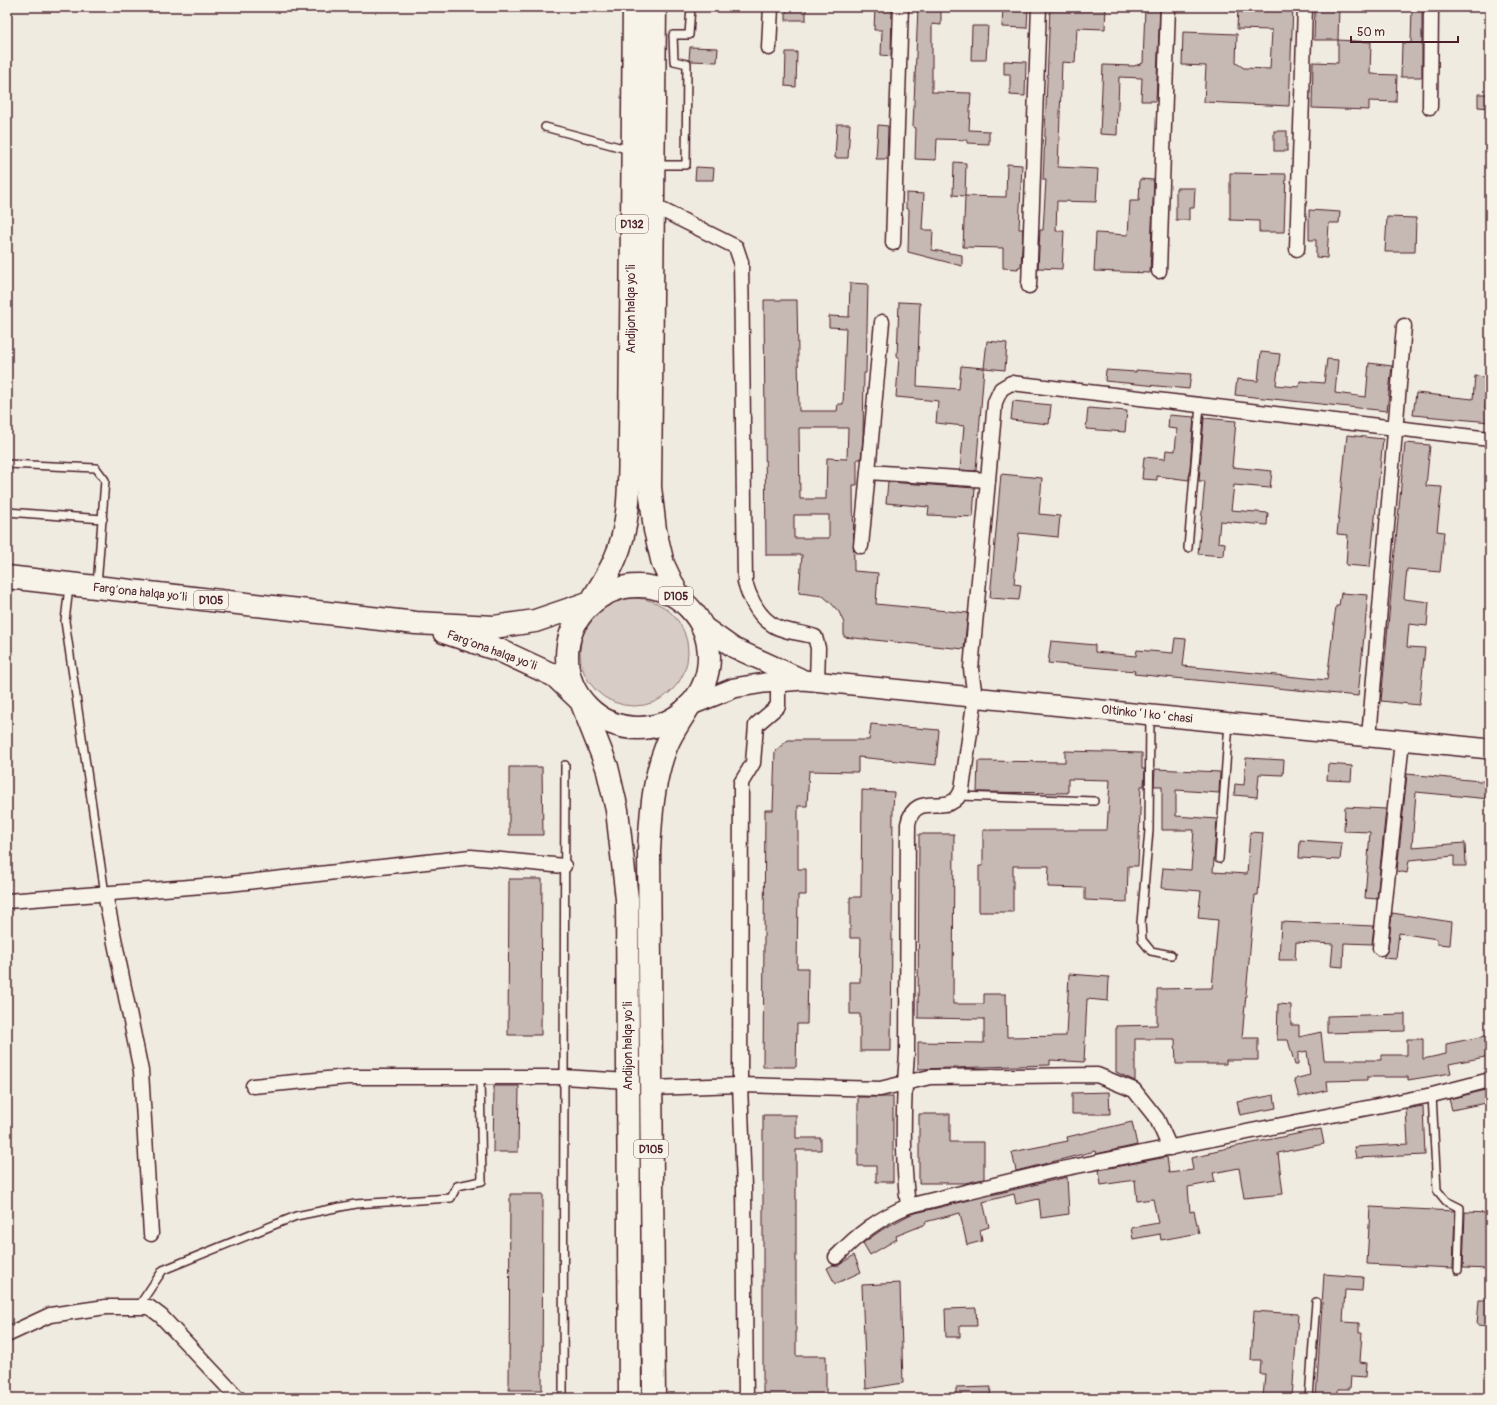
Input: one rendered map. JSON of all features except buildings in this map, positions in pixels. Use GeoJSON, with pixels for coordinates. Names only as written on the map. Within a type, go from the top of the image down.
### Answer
{"type":"FeatureCollection","features":[{"type":"Feature","properties":{"kind":"highway","name":"Andijon halqa yo‘li"},"geometry":{"type":"LineString","coordinates":[[591,602],[616,559],[623,534],[628,490],[630,440],[634,7]]}},
{"type":"Feature","properties":{"kind":"highway","name":"Andijon halqa yo‘li"},"geometry":{"type":"LineString","coordinates":[[655,7],[652,164],[650,487],[655,530],[663,564],[679,598]]}},
{"type":"Feature","properties":{"kind":"highway","name":"Farg‘ona halqa yo‘li"},"geometry":{"type":"LineString","coordinates":[[7,577],[416,623],[494,627],[535,621],[591,602]]}},
{"type":"Feature","properties":{"kind":"highway","name":"D105"},"geometry":{"type":"LineString","coordinates":[[634,585],[657,588],[679,598],[693,610],[703,626],[709,647],[709,669],[702,689],[690,706],[670,721],[646,728],[622,727],[599,718],[581,701],[570,682],[566,660],[568,639],[576,618],[591,602],[611,590],[634,585]]}},
{"type":"Feature","properties":{"kind":"highway","name":"Farg‘ona halqa yo‘li"},"geometry":{"type":"LineString","coordinates":[[416,623],[499,650],[540,667],[555,676],[581,701]]}},
{"type":"Feature","properties":{"kind":"highway","name":"Andijon halqa yo‘li"},"geometry":{"type":"LineString","coordinates":[[581,701],[607,767],[617,810],[627,899],[630,1398]]}},
{"type":"Feature","properties":{"kind":"highway","name":"Andijon halqa yo‘li"},"geometry":{"type":"LineString","coordinates":[[654,1398],[650,1088],[651,814],[655,786],[666,745],[690,706]]}},
{"type":"Feature","properties":{"kind":"main road"},"geometry":{"type":"LineString","coordinates":[[703,626],[734,648],[778,675]]}},
{"type":"Feature","properties":{"kind":"main road","name":"Oltinkoʻl koʻchasi"},"geometry":{"type":"LineString","coordinates":[[690,706],[734,688],[778,675],[810,681],[1490,749]]}},
{"type":"Feature","properties":{"kind":"street"},"geometry":{"type":"LineString","coordinates":[[769,48],[771,7]]}},
{"type":"Feature","properties":{"kind":"street"},"geometry":{"type":"LineString","coordinates":[[893,243],[901,7]]}},
{"type":"Feature","properties":{"kind":"street"},"geometry":{"type":"LineString","coordinates":[[1029,286],[1039,7]]}},
{"type":"Feature","properties":{"kind":"street"},"geometry":{"type":"LineString","coordinates":[[1159,271],[1168,7]]}},
{"type":"Feature","properties":{"kind":"street"},"geometry":{"type":"LineString","coordinates":[[1297,249],[1305,7]]}},
{"type":"Feature","properties":{"kind":"street"},"geometry":{"type":"LineString","coordinates":[[1430,108],[1431,7]]}},
{"type":"Feature","properties":{"kind":"street"},"geometry":{"type":"LineString","coordinates":[[652,205],[736,247],[742,262],[745,582],[751,600],[762,617],[783,629],[815,638],[818,648],[810,681]]}},
{"type":"Feature","properties":{"kind":"street"},"geometry":{"type":"LineString","coordinates":[[861,546],[882,322]]}},
{"type":"Feature","properties":{"kind":"street"},"geometry":{"type":"LineString","coordinates":[[1369,737],[1404,326]]}},
{"type":"Feature","properties":{"kind":"street"},"geometry":{"type":"LineString","coordinates":[[908,1206],[906,1182],[904,1084],[907,1054],[908,824],[910,814],[917,807],[923,805],[948,805],[957,800],[960,796],[975,697],[971,669],[995,402],[1000,389],[1011,383],[1490,439]]}},
{"type":"Feature","properties":{"kind":"street"},"geometry":{"type":"LineString","coordinates":[[868,472],[988,480]]}},
{"type":"Feature","properties":{"kind":"street"},"geometry":{"type":"LineString","coordinates":[[746,1398],[744,1187],[740,1085],[742,783],[753,763],[756,725],[778,706],[778,675]]}},
{"type":"Feature","properties":{"kind":"street"},"geometry":{"type":"LineString","coordinates":[[1380,948],[1402,741]]}},
{"type":"Feature","properties":{"kind":"street"},"geometry":{"type":"LineString","coordinates":[[7,901],[229,884],[471,857],[564,866]]}},
{"type":"Feature","properties":{"kind":"street"},"geometry":{"type":"LineString","coordinates":[[105,894],[141,1071],[151,1234]]}},
{"type":"Feature","properties":{"kind":"street"},"geometry":{"type":"LineString","coordinates":[[650,1088],[740,1085],[880,1089],[930,1077],[1097,1075],[1134,1090],[1157,1119],[1170,1148]]}},
{"type":"Feature","properties":{"kind":"street"},"geometry":{"type":"LineString","coordinates":[[253,1086],[348,1077],[563,1077],[628,1081]]}},
{"type":"Feature","properties":{"kind":"street"},"geometry":{"type":"LineString","coordinates":[[836,1257],[857,1235],[886,1215],[908,1206],[1052,1171],[1432,1096],[1490,1080]]}},
{"type":"Feature","properties":{"kind":"street"},"geometry":{"type":"LineString","coordinates":[[7,1335],[50,1315],[106,1306],[149,1306],[161,1316],[238,1398]]}},
{"type":"Feature","properties":{"kind":"lane"},"geometry":{"type":"LineString","coordinates":[[652,164],[686,164],[687,64],[674,61],[673,34],[689,34],[690,7]]}},
{"type":"Feature","properties":{"kind":"lane"},"geometry":{"type":"LineString","coordinates":[[545,127],[632,151]]}},
{"type":"Feature","properties":{"kind":"lane"},"geometry":{"type":"LineString","coordinates":[[1188,548],[1200,405]]}},
{"type":"Feature","properties":{"kind":"lane"},"geometry":{"type":"LineString","coordinates":[[7,464],[96,468],[105,480],[97,588]]}},
{"type":"Feature","properties":{"kind":"lane"},"geometry":{"type":"LineString","coordinates":[[7,512],[103,519]]}},
{"type":"Feature","properties":{"kind":"lane"},"geometry":{"type":"LineString","coordinates":[[70,584],[65,621],[105,894]]}},
{"type":"Feature","properties":{"kind":"lane"},"geometry":{"type":"LineString","coordinates":[[1150,714],[1149,830],[1141,923],[1142,940],[1151,951],[1171,954]]}},
{"type":"Feature","properties":{"kind":"lane"},"geometry":{"type":"LineString","coordinates":[[1219,859],[1229,723]]}},
{"type":"Feature","properties":{"kind":"lane"},"geometry":{"type":"LineString","coordinates":[[563,1398],[565,765]]}},
{"type":"Feature","properties":{"kind":"lane"},"geometry":{"type":"LineString","coordinates":[[960,796],[1094,800]]}},
{"type":"Feature","properties":{"kind":"lane"},"geometry":{"type":"LineString","coordinates":[[138,1306],[163,1270],[296,1216],[355,1204],[451,1198],[457,1186],[482,1181],[480,1077]]}},
{"type":"Feature","properties":{"kind":"lane"},"geometry":{"type":"LineString","coordinates":[[1432,1096],[1437,1190],[1446,1201],[1460,1208],[1458,1270]]}},
{"type":"Feature","properties":{"kind":"lane"},"geometry":{"type":"LineString","coordinates":[[1310,1398],[1316,1302]]}},
{"type":"Feature","properties":{"kind":"shaded area"},"geometry":{"type":"Polygon","coordinates":[[[634,598],[655,602],[672,614],[684,631],[688,652],[684,673],[672,690],[655,702],[634,706],[613,702],[596,690],[584,673],[580,652],[584,631],[596,614],[613,602],[634,598]]]}}]}
